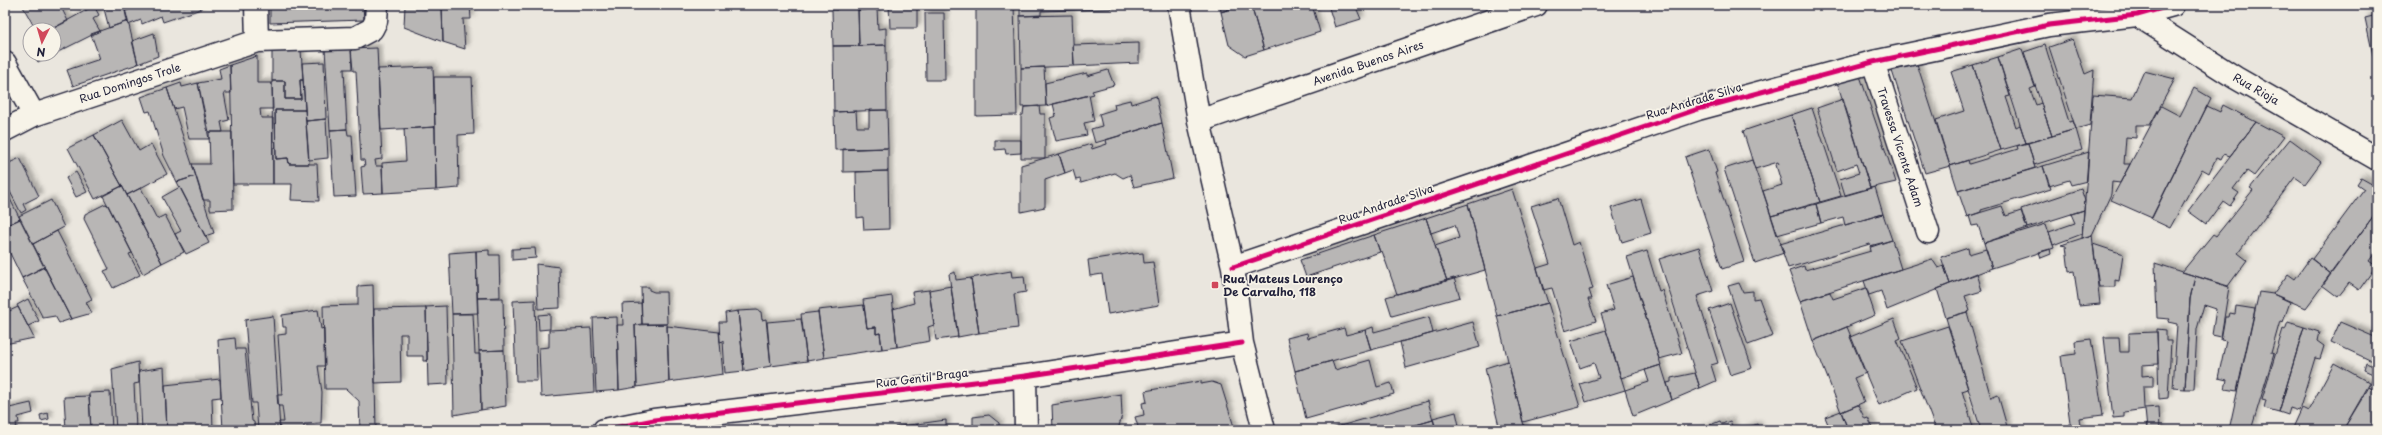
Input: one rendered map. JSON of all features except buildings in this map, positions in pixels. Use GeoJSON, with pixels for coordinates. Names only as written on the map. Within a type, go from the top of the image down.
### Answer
{"type":"FeatureCollection","features":[{"type":"Feature","properties":{"kind":"street"},"geometry":{"type":"LineString","coordinates":[[256,5],[257,41]]}},
{"type":"Feature","properties":{"kind":"street","name":"Rua Domingos Trole"},"geometry":{"type":"LineString","coordinates":[[5,130],[34,115],[257,41],[355,38],[372,29],[376,21],[377,5]]}},
{"type":"Feature","properties":{"kind":"street"},"geometry":{"type":"LineString","coordinates":[[1179,5],[1199,121],[1233,267],[1242,343],[1264,430]]}},
{"type":"Feature","properties":{"kind":"street","name":"Avenida Buenos Aires"},"geometry":{"type":"LineString","coordinates":[[1199,121],[1536,5]]}},
{"type":"Feature","properties":{"kind":"street","name":"Rua Andrade Silva"},"geometry":{"type":"LineString","coordinates":[[1233,267],[1698,109],[1873,62],[2049,26],[2137,15],[2173,5]]}},
{"type":"Feature","properties":{"kind":"street","name":"Rua Rioja"},"geometry":{"type":"LineString","coordinates":[[2137,15],[2236,78],[2377,159]]}},
{"type":"Feature","properties":{"kind":"street","name":"Travessa Vicente Adam"},"geometry":{"type":"LineString","coordinates":[[1873,62],[1928,232]]}},
{"type":"Feature","properties":{"kind":"street"},"geometry":{"type":"LineString","coordinates":[[5,63],[34,115]]}},
{"type":"Feature","properties":{"kind":"street","name":"Rua Gentil Braga"},"geometry":{"type":"LineString","coordinates":[[604,430],[654,425],[1025,376],[1242,343]]}},
{"type":"Feature","properties":{"kind":"street"},"geometry":{"type":"LineString","coordinates":[[1025,376],[1026,430]]}},
{"type":"Feature","properties":{"kind":"cycle path"},"geometry":{"type":"LineString","coordinates":[[1233,267],[1698,109],[1873,62],[2049,25],[2137,15],[2173,5]]}},
{"type":"Feature","properties":{"kind":"cycle path"},"geometry":{"type":"LineString","coordinates":[[604,430],[654,420],[1025,376],[1242,343]]}},
{"type":"Feature","properties":{"kind":"place","name":"Rua Mateus Lourenço De Carvalho, 118"},"geometry":{"type":"Point","coordinates":[1215,285]}}]}
